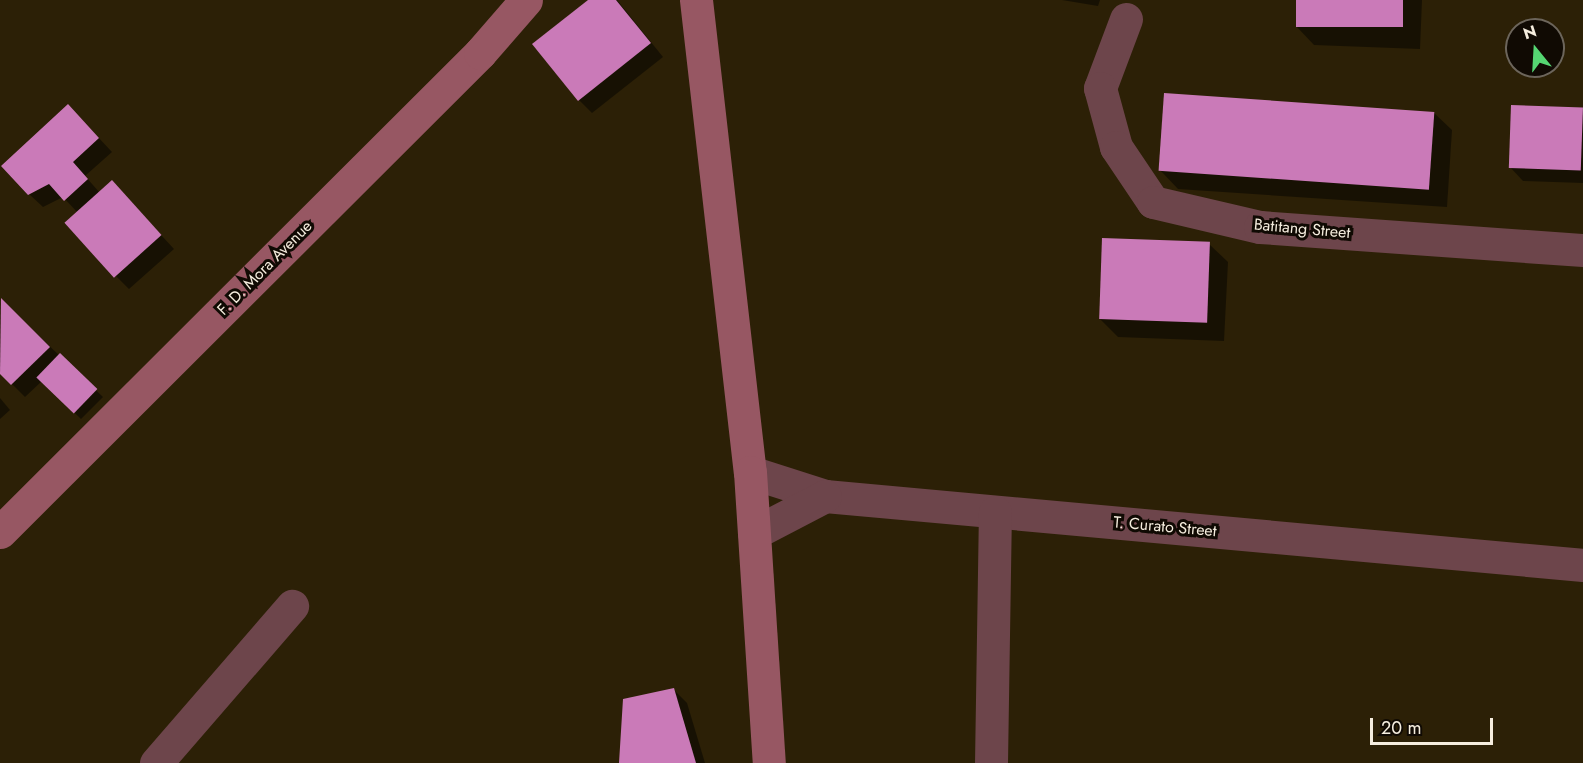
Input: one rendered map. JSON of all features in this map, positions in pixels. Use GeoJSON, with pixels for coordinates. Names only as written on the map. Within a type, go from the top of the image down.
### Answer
{"type":"FeatureCollection","features":[{"type":"Feature","properties":{"kind":"main road","name":"F. D. Mora Avenue"},"geometry":{"type":"LineString","coordinates":[[0,532],[480,53],[526,0]]}},
{"type":"Feature","properties":{"kind":"main road"},"geometry":{"type":"LineString","coordinates":[[696,0],[750,472],[769,763]]}},
{"type":"Feature","properties":{"kind":"street","name":"Batitang Street"},"geometry":{"type":"LineString","coordinates":[[1126,19],[1100,88],[1116,147],[1153,202],[1260,227],[1583,250]]}},
{"type":"Feature","properties":{"kind":"street","name":"T. Curato Street"},"geometry":{"type":"LineString","coordinates":[[750,472],[825,496],[1583,565]]}},
{"type":"Feature","properties":{"kind":"street"},"geometry":{"type":"LineString","coordinates":[[754,533],[825,496]]}},
{"type":"Feature","properties":{"kind":"street"},"geometry":{"type":"LineString","coordinates":[[991,763],[996,512]]}},
{"type":"Feature","properties":{"kind":"street"},"geometry":{"type":"LineString","coordinates":[[156,763],[292,606]]}},
{"type":"Feature","properties":{"kind":"building"},"geometry":{"type":"Polygon","coordinates":[[[588,0],[616,0],[651,43],[578,101],[532,44],[588,0]]]}},
{"type":"Feature","properties":{"kind":"building"},"geometry":{"type":"Polygon","coordinates":[[[1296,0],[1403,0],[1403,27],[1296,27],[1296,0]]]}},
{"type":"Feature","properties":{"kind":"building"},"geometry":{"type":"Polygon","coordinates":[[[1164,93],[1434,112],[1429,190],[1159,171],[1164,93]]]}},
{"type":"Feature","properties":{"kind":"building"},"geometry":{"type":"Polygon","coordinates":[[[68,104],[99,138],[73,162],[88,179],[64,201],[49,184],[28,195],[1,166],[68,104]]]}},
{"type":"Feature","properties":{"kind":"building"},"geometry":{"type":"Polygon","coordinates":[[[1511,105],[1583,108],[1581,170],[1509,168],[1511,105]]]}},
{"type":"Feature","properties":{"kind":"building"},"geometry":{"type":"Polygon","coordinates":[[[112,180],[162,235],[114,278],[64,223],[112,180]]]}},
{"type":"Feature","properties":{"kind":"building"},"geometry":{"type":"Polygon","coordinates":[[[1102,238],[1210,242],[1207,323],[1099,319],[1102,238]]]}},
{"type":"Feature","properties":{"kind":"building"},"geometry":{"type":"Polygon","coordinates":[[[1,298],[50,347],[11,385],[0,374],[1,298]]]}},
{"type":"Feature","properties":{"kind":"building"},"geometry":{"type":"Polygon","coordinates":[[[60,353],[97,389],[74,414],[36,377],[60,353]]]}},
{"type":"Feature","properties":{"kind":"building"},"geometry":{"type":"Polygon","coordinates":[[[674,688],[696,763],[619,763],[623,699],[674,688]]]}}]}
